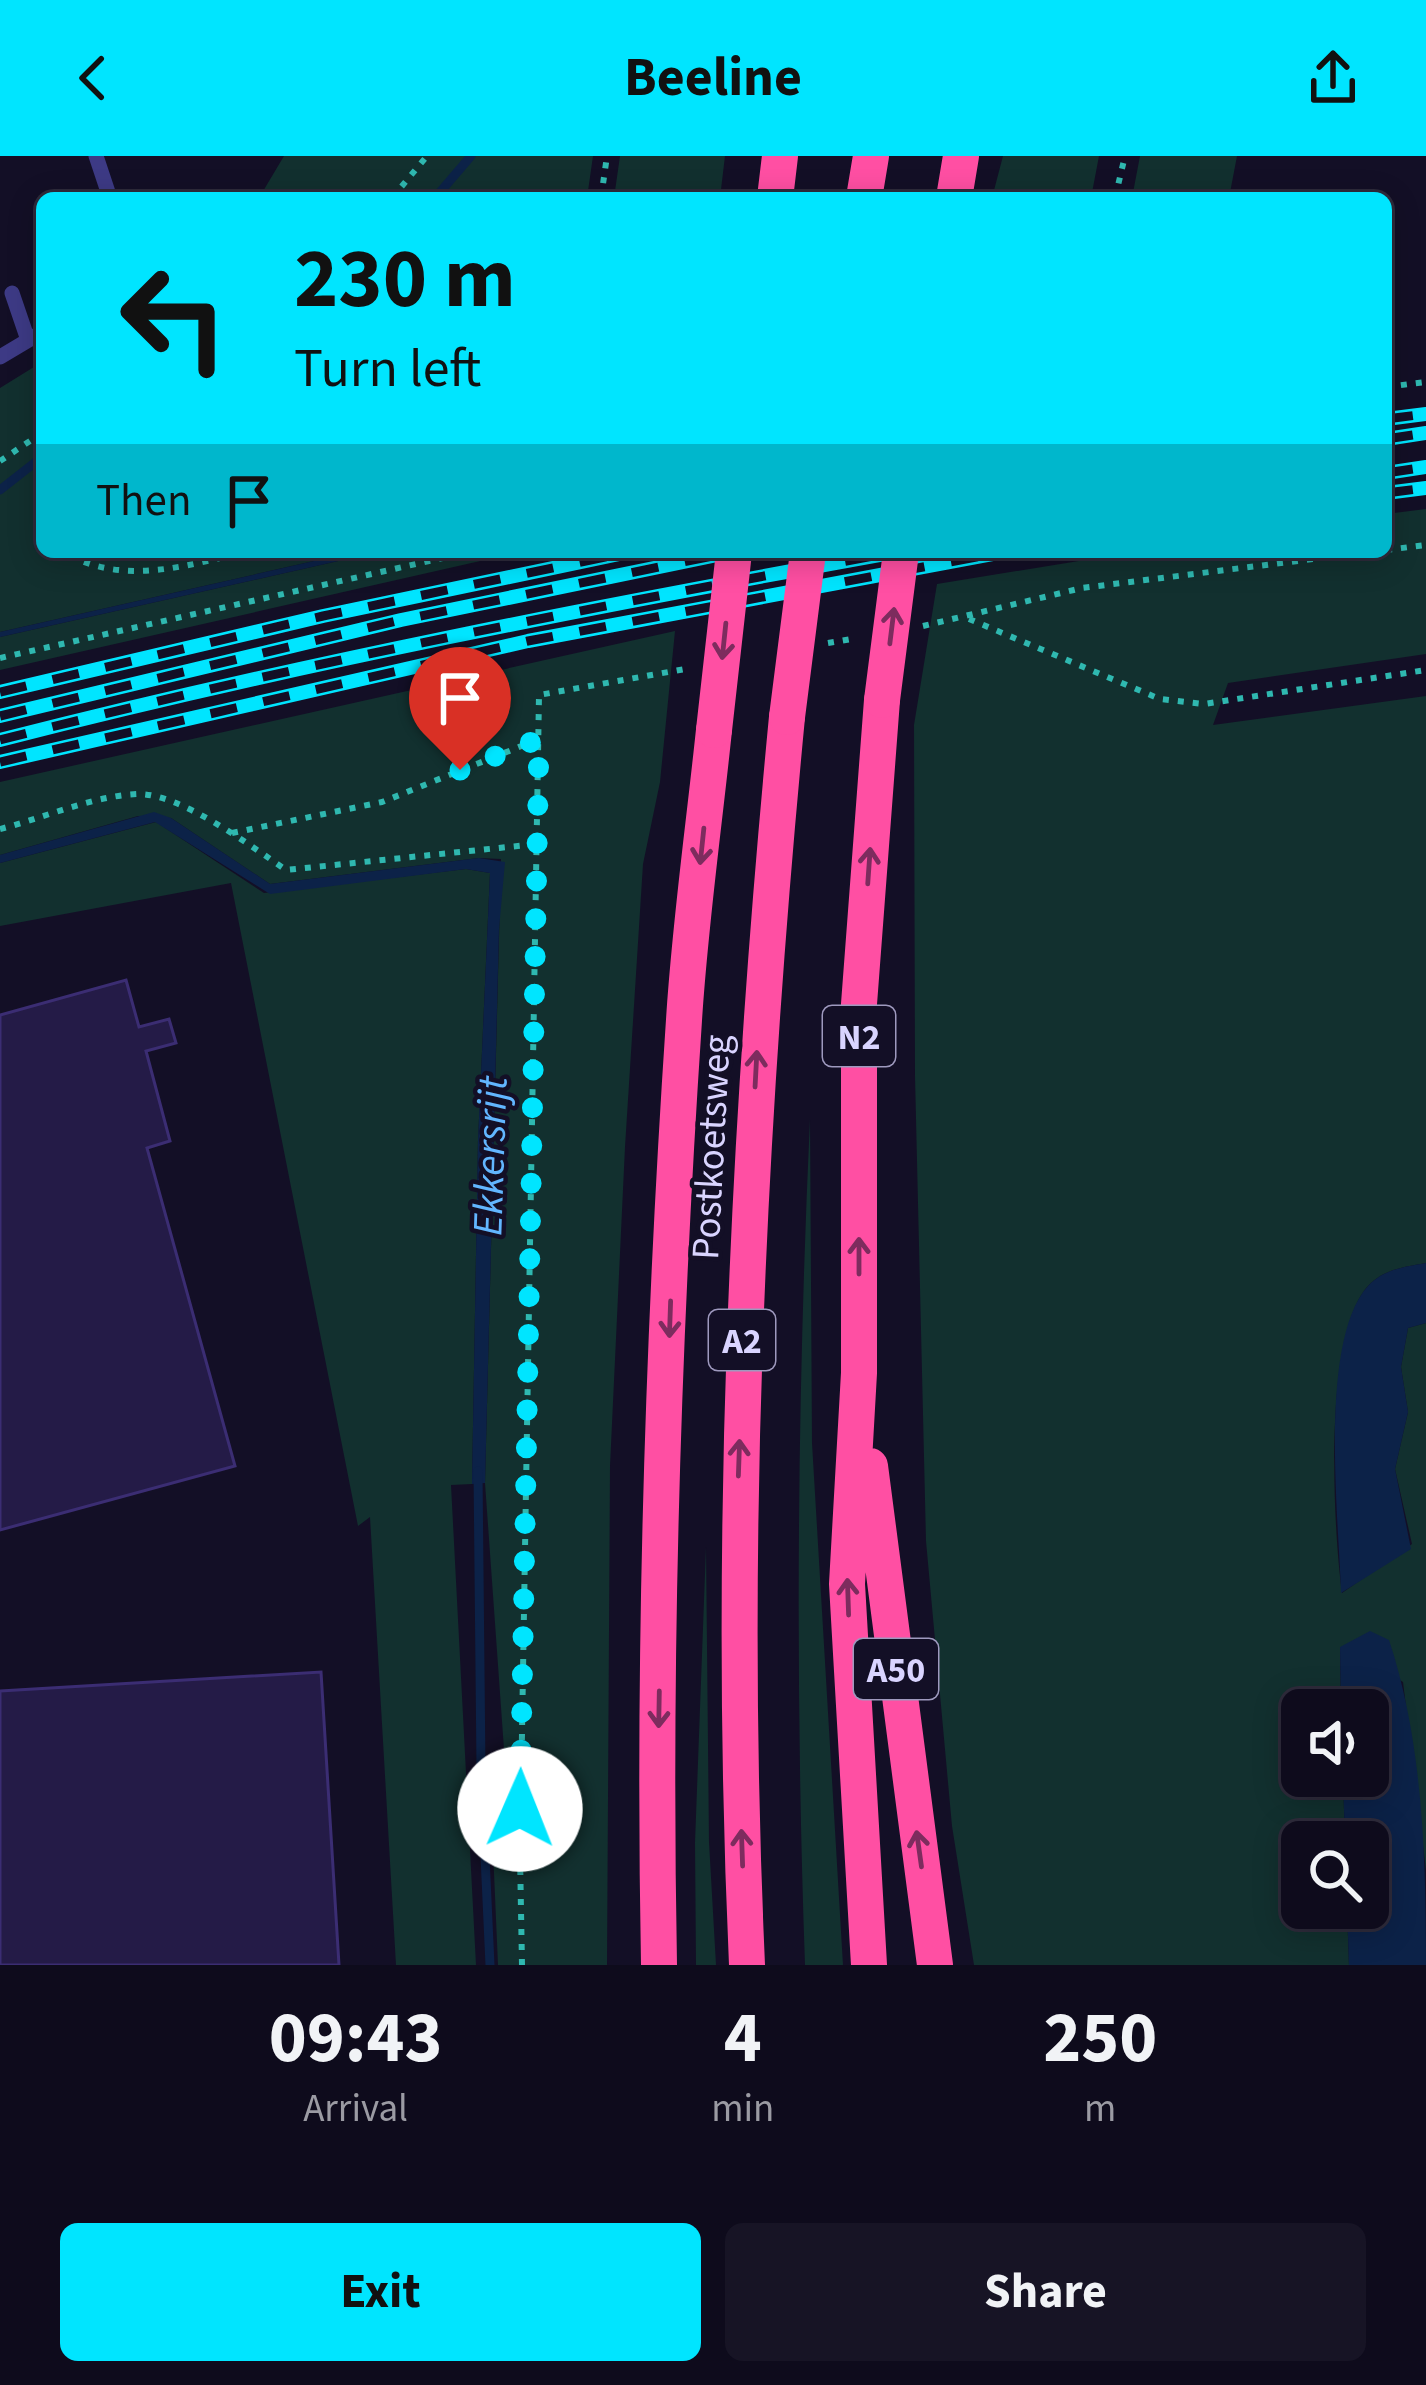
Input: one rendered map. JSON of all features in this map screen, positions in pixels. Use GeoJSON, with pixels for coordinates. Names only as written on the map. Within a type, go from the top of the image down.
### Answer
{"type":"FeatureCollection","features":[{"type":"Feature","properties":{"kind":"highway"},"geometry":{"type":"LineString","coordinates":[[776,192],[780,156]]}},
{"type":"Feature","properties":{"kind":"highway"},"geometry":{"type":"LineString","coordinates":[[865,192],[871,156]]}},
{"type":"Feature","properties":{"kind":"highway"},"geometry":{"type":"LineString","coordinates":[[955,192],[961,156]]}},
{"type":"Feature","properties":{"kind":"highway","name":"Postkoetsweg"},"geometry":{"type":"LineString","coordinates":[[659,1965],[661,1566],[684,1017],[733,558]]}},
{"type":"Feature","properties":{"kind":"highway","name":"Postkoetsweg"},"geometry":{"type":"LineString","coordinates":[[747,1965],[737,1543],[744,1269],[760,1004],[807,558]]}},
{"type":"Feature","properties":{"kind":"highway","name":"N2"},"geometry":{"type":"LineString","coordinates":[[868,1965],[847,1584],[859,1373],[859,1004],[882,700],[900,558]]}},
{"type":"Feature","properties":{"kind":"highway","name":"A50"},"geometry":{"type":"LineString","coordinates":[[859,1373],[935,1965]]}},
{"type":"Feature","properties":{"kind":"lane"},"geometry":{"type":"LineString","coordinates":[[96,156],[108,192]]}},
{"type":"Feature","properties":{"kind":"lane"},"geometry":{"type":"LineString","coordinates":[[0,357],[35,336],[12,292]]}},
{"type":"Feature","properties":{"kind":"path"},"geometry":{"type":"LineString","coordinates":[[397,192],[427,156]]}},
{"type":"Feature","properties":{"kind":"path"},"geometry":{"type":"LineString","coordinates":[[602,192],[607,156]]}},
{"type":"Feature","properties":{"kind":"path"},"geometry":{"type":"LineString","coordinates":[[1116,192],[1125,156]]}},
{"type":"Feature","properties":{"kind":"path"},"geometry":{"type":"LineString","coordinates":[[1392,386],[1426,382]]}},
{"type":"Feature","properties":{"kind":"path"},"geometry":{"type":"LineString","coordinates":[[0,461],[36,437]]}},
{"type":"Feature","properties":{"kind":"path"},"geometry":{"type":"LineString","coordinates":[[1392,549],[1426,545]]}},
{"type":"Feature","properties":{"kind":"path"},"geometry":{"type":"LineString","coordinates":[[84,562],[113,571],[146,573],[217,558]]}},
{"type":"Feature","properties":{"kind":"path"},"geometry":{"type":"LineString","coordinates":[[0,658],[442,558]]}},
{"type":"Feature","properties":{"kind":"path"},"geometry":{"type":"LineString","coordinates":[[909,628],[1082,588],[1321,558]]}},
{"type":"Feature","properties":{"kind":"path"},"geometry":{"type":"LineString","coordinates":[[965,618],[1160,699],[1182,702],[1204,704],[1426,670]]}},
{"type":"Feature","properties":{"kind":"path"},"geometry":{"type":"LineString","coordinates":[[817,645],[863,637]]}},
{"type":"Feature","properties":{"kind":"path"},"geometry":{"type":"LineString","coordinates":[[522,1965],[520,1808],[539,695],[701,666]]}},
{"type":"Feature","properties":{"kind":"path"},"geometry":{"type":"LineString","coordinates":[[232,832],[382,802],[539,739]]}},
{"type":"Feature","properties":{"kind":"path"},"geometry":{"type":"LineString","coordinates":[[0,829],[136,794],[161,799],[232,832],[286,870],[537,844]]}},
{"type":"Feature","properties":{"kind":"green space"},"geometry":{"type":"Polygon","coordinates":[[[284,156],[593,156],[588,192],[263,192],[284,156]]]}},
{"type":"Feature","properties":{"kind":"green space"},"geometry":{"type":"Polygon","coordinates":[[[620,156],[725,156],[721,192],[615,192],[620,156]]]}},
{"type":"Feature","properties":{"kind":"green space"},"geometry":{"type":"Polygon","coordinates":[[[1003,156],[1099,156],[1092,192],[994,192],[1003,156]]]}},
{"type":"Feature","properties":{"kind":"green space"},"geometry":{"type":"Polygon","coordinates":[[[1140,156],[1237,156],[1230,192],[1133,192],[1140,156]]]}},
{"type":"Feature","properties":{"kind":"green space"},"geometry":{"type":"Polygon","coordinates":[[[36,366],[36,558],[327,558],[0,632],[0,388],[36,366]]]}},
{"type":"Feature","properties":{"kind":"green space"},"geometry":{"type":"Polygon","coordinates":[[[1426,509],[1426,654],[1228,683],[1213,725],[1426,696],[1426,1263],[1381,1276],[1368,1286],[1354,1311],[1338,1387],[1334,1480],[1342,1593],[1412,1544],[1395,1469],[1408,1412],[1401,1367],[1408,1328],[1426,1323],[1426,1870],[1403,1682],[1340,1647],[1341,1689],[1281,1689],[1281,1797],[1344,1797],[1344,1821],[1281,1821],[1281,1929],[1348,1929],[1349,1965],[974,1965],[952,1826],[926,1541],[915,1076],[914,725],[937,584],[1097,558],[1392,558],[1392,513],[1426,509]]]}},
{"type":"Feature","properties":{"kind":"green space"},"geometry":{"type":"Polygon","coordinates":[[[351,558],[494,558],[0,670],[0,637],[351,558]]]}},
{"type":"Feature","properties":{"kind":"green space"},"geometry":{"type":"Polygon","coordinates":[[[675,631],[660,782],[643,864],[625,1147],[610,1466],[607,1965],[498,1965],[492,1827],[505,1763],[485,1483],[501,859],[270,884],[171,818],[138,816],[0,855],[0,782],[675,631]]]}},
{"type":"Feature","properties":{"kind":"green space"},"geometry":{"type":"Polygon","coordinates":[[[156,822],[264,893],[466,869],[490,873],[478,1141],[472,1484],[451,1485],[476,1965],[396,1965],[370,1517],[358,1526],[231,883],[0,926],[0,863],[156,822]]]}},
{"type":"Feature","properties":{"kind":"green space"},"geometry":{"type":"Polygon","coordinates":[[[810,1119],[812,1443],[843,1965],[805,1965],[799,1542],[810,1119]]]}},
{"type":"Feature","properties":{"kind":"green space"},"geometry":{"type":"Polygon","coordinates":[[[706,1547],[709,1842],[716,1965],[696,1965],[695,1843],[706,1547]]]}},
{"type":"Feature","properties":{"kind":"water"},"geometry":{"type":"Polygon","coordinates":[[[327,558],[351,558],[0,637],[0,632],[327,558]]]}},
{"type":"Feature","properties":{"kind":"water"},"geometry":{"type":"Polygon","coordinates":[[[154,812],[171,818],[270,884],[479,858],[505,862],[499,929],[485,1483],[472,1484],[478,1141],[490,873],[466,869],[270,894],[155,822],[0,863],[0,855],[154,812]]]}},
{"type":"Feature","properties":{"kind":"water"},"geometry":{"type":"Polygon","coordinates":[[[1426,1263],[1426,1323],[1408,1328],[1401,1367],[1408,1412],[1395,1469],[1411,1549],[1341,1593],[1335,1433],[1342,1347],[1352,1312],[1374,1280],[1426,1263]]]}},
{"type":"Feature","properties":{"kind":"water"},"geometry":{"type":"Polygon","coordinates":[[[1370,1631],[1389,1640],[1400,1679],[1416,1760],[1426,1965],[1349,1965],[1348,1929],[1389,1929],[1389,1821],[1344,1821],[1344,1797],[1389,1797],[1389,1689],[1341,1689],[1340,1647],[1370,1631]]]}},
{"type":"Feature","properties":{"kind":"building"},"geometry":{"type":"Polygon","coordinates":[[[126,980],[139,1027],[169,1019],[176,1043],[146,1051],[170,1141],[147,1148],[235,1466],[0,1530],[0,1015],[126,980]]]}},
{"type":"Feature","properties":{"kind":"building"},"geometry":{"type":"Polygon","coordinates":[[[321,1672],[339,1965],[0,1965],[0,1691],[321,1672]]]}},
{"type":"Feature","properties":{"kind":"waterway","name":"Ekkersrijt"},"geometry":{"type":"LineString","coordinates":[[440,192],[471,156]]}},
{"type":"Feature","properties":{"kind":"waterway","name":"Ekkersrijt"},"geometry":{"type":"LineString","coordinates":[[0,490],[36,462]]}},
{"type":"Feature","properties":{"kind":"waterway","name":"Ekkersrijt"},"geometry":{"type":"LineString","coordinates":[[478,1471],[481,1769],[490,1965]]}},
{"type":"Feature","properties":{"kind":"railway"},"geometry":{"type":"LineString","coordinates":[[1392,418],[1426,414]]}},
{"type":"Feature","properties":{"kind":"railway"},"geometry":{"type":"LineString","coordinates":[[1392,438],[1426,433]]}},
{"type":"Feature","properties":{"kind":"railway"},"geometry":{"type":"LineString","coordinates":[[1392,472],[1426,467]]}},
{"type":"Feature","properties":{"kind":"railway"},"geometry":{"type":"LineString","coordinates":[[1392,492],[1426,488]]}},
{"type":"Feature","properties":{"kind":"railway"},"geometry":{"type":"LineString","coordinates":[[0,692],[323,616],[600,558]]}},
{"type":"Feature","properties":{"kind":"railway"},"geometry":{"type":"LineString","coordinates":[[0,716],[401,620],[703,558]]}},
{"type":"Feature","properties":{"kind":"railway"},"geometry":{"type":"LineString","coordinates":[[0,740],[446,638],[863,558]]}},
{"type":"Feature","properties":{"kind":"railway"},"geometry":{"type":"LineString","coordinates":[[0,762],[528,641],[971,558]]}},
{"type":"Feature","properties":{"kind":"route"},"geometry":{"type":"LineString","coordinates":[[460,770],[539,739],[520,1809]]}}]}
